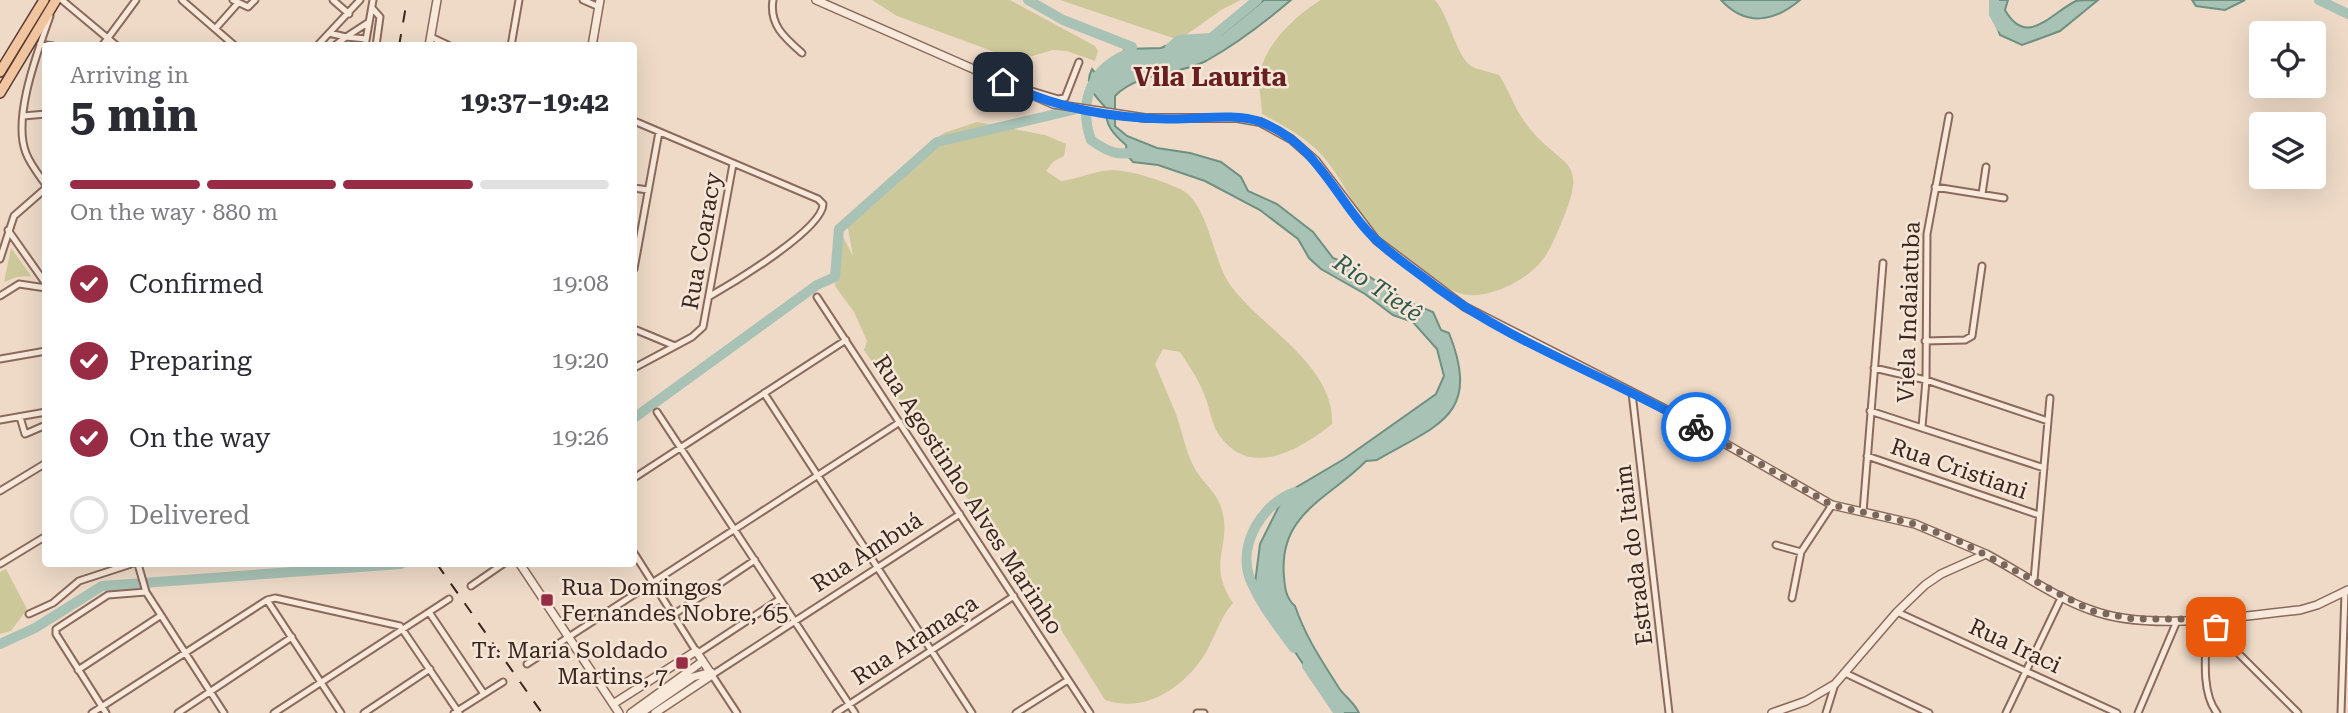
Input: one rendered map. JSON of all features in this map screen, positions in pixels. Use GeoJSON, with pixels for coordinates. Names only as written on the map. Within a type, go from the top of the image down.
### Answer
{"type":"FeatureCollection","features":[{"type":"Feature","properties":{"kind":"main road"},"geometry":{"type":"LineString","coordinates":[[0,93],[37,41],[52,1]]}},
{"type":"Feature","properties":{"kind":"main road"},"geometry":{"type":"LineString","coordinates":[[0,72],[52,1]]}},
{"type":"Feature","properties":{"kind":"street"},"geometry":{"type":"LineString","coordinates":[[104,42],[136,0]]}},
{"type":"Feature","properties":{"kind":"street"},"geometry":{"type":"LineString","coordinates":[[181,0],[231,42]]}},
{"type":"Feature","properties":{"kind":"street"},"geometry":{"type":"LineString","coordinates":[[215,29],[236,2],[248,7],[255,0]]}},
{"type":"Feature","properties":{"kind":"street"},"geometry":{"type":"LineString","coordinates":[[333,0],[349,14]]}},
{"type":"Feature","properties":{"kind":"street"},"geometry":{"type":"LineString","coordinates":[[321,42],[360,0]]}},
{"type":"Feature","properties":{"kind":"street"},"geometry":{"type":"LineString","coordinates":[[329,33],[365,42],[373,0]]}},
{"type":"Feature","properties":{"kind":"street"},"geometry":{"type":"LineString","coordinates":[[430,41],[437,0]]}},
{"type":"Feature","properties":{"kind":"street"},"geometry":{"type":"LineString","coordinates":[[512,42],[519,0]]}},
{"type":"Feature","properties":{"kind":"street"},"geometry":{"type":"LineString","coordinates":[[583,0],[600,3],[593,42]]}},
{"type":"Feature","properties":{"kind":"street"},"geometry":{"type":"LineString","coordinates":[[773,0],[773,19],[778,31],[802,53]]}},
{"type":"Feature","properties":{"kind":"street"},"geometry":{"type":"LineString","coordinates":[[816,0],[1038,99],[1122,116],[1237,118],[1260,122],[1277,130],[1316,161],[1376,240],[1435,285],[1509,331],[1632,393],[1832,505],[1915,524],[1986,554],[2092,611],[2177,621],[2211,619],[2300,610],[2346,591],[2341,713]]}},
{"type":"Feature","properties":{"kind":"street"},"geometry":{"type":"LineString","coordinates":[[52,1],[113,42]]}},
{"type":"Feature","properties":{"kind":"street"},"geometry":{"type":"LineString","coordinates":[[372,8],[380,17],[377,42]]}},
{"type":"Feature","properties":{"kind":"street"},"geometry":{"type":"LineString","coordinates":[[339,42],[369,22]]}},
{"type":"Feature","properties":{"kind":"street"},"geometry":{"type":"LineString","coordinates":[[42,43],[37,41],[23,116],[25,152],[42,180]]}},
{"type":"Feature","properties":{"kind":"street"},"geometry":{"type":"LineString","coordinates":[[1012,87],[1058,99],[1065,98],[1079,62]]}},
{"type":"Feature","properties":{"kind":"street"},"geometry":{"type":"LineString","coordinates":[[23,116],[42,114]]}},
{"type":"Feature","properties":{"kind":"street","name":"Viela Indaiatuba"},"geometry":{"type":"LineString","coordinates":[[1922,427],[1926,380],[1927,234],[1949,116]]}},
{"type":"Feature","properties":{"kind":"street"},"geometry":{"type":"LineString","coordinates":[[637,122],[823,204],[821,214],[812,224],[758,266],[710,296]]}},
{"type":"Feature","properties":{"kind":"street"},"geometry":{"type":"LineString","coordinates":[[637,242],[659,132]]}},
{"type":"Feature","properties":{"kind":"street","name":"Rua Coaracy"},"geometry":{"type":"LineString","coordinates":[[637,366],[703,327],[733,164]]}},
{"type":"Feature","properties":{"kind":"street"},"geometry":{"type":"LineString","coordinates":[[1982,194],[1986,167]]}},
{"type":"Feature","properties":{"kind":"street"},"geometry":{"type":"LineString","coordinates":[[1935,187],[2004,198]]}},
{"type":"Feature","properties":{"kind":"street"},"geometry":{"type":"LineString","coordinates":[[637,188],[648,190]]}},
{"type":"Feature","properties":{"kind":"street"},"geometry":{"type":"LineString","coordinates":[[0,259],[8,230],[20,209],[42,190]]}},
{"type":"Feature","properties":{"kind":"street"},"geometry":{"type":"LineString","coordinates":[[8,230],[42,280]]}},
{"type":"Feature","properties":{"kind":"street"},"geometry":{"type":"LineString","coordinates":[[1863,512],[1883,263]]}},
{"type":"Feature","properties":{"kind":"street"},"geometry":{"type":"LineString","coordinates":[[1925,341],[1965,340],[1972,336],[1982,266]]}},
{"type":"Feature","properties":{"kind":"street"},"geometry":{"type":"LineString","coordinates":[[0,296],[19,284],[42,286]]}},
{"type":"Feature","properties":{"kind":"street","name":"Rua Agostinho Alves Marinho"},"geometry":{"type":"LineString","coordinates":[[817,297],[1090,713]]}},
{"type":"Feature","properties":{"kind":"street"},"geometry":{"type":"LineString","coordinates":[[637,329],[675,346]]}},
{"type":"Feature","properties":{"kind":"street"},"geometry":{"type":"LineString","coordinates":[[637,476],[846,340]]}},
{"type":"Feature","properties":{"kind":"street"},"geometry":{"type":"LineString","coordinates":[[0,359],[42,352]]}},
{"type":"Feature","properties":{"kind":"street"},"geometry":{"type":"LineString","coordinates":[[1874,368],[1926,380],[2048,421]]}},
{"type":"Feature","properties":{"kind":"street"},"geometry":{"type":"LineString","coordinates":[[764,393],[972,713]]}},
{"type":"Feature","properties":{"kind":"street","name":"Estrada do Itaim"},"geometry":{"type":"LineString","coordinates":[[1632,393],[1669,713]]}},
{"type":"Feature","properties":{"kind":"street"},"geometry":{"type":"LineString","coordinates":[[2034,580],[2050,398]]}},
{"type":"Feature","properties":{"kind":"street"},"geometry":{"type":"LineString","coordinates":[[1870,411],[2044,468]]}},
{"type":"Feature","properties":{"kind":"street"},"geometry":{"type":"LineString","coordinates":[[657,412],[855,713]]}},
{"type":"Feature","properties":{"kind":"street"},"geometry":{"type":"LineString","coordinates":[[0,420],[42,413]]}},
{"type":"Feature","properties":{"kind":"street"},"geometry":{"type":"LineString","coordinates":[[20,417],[25,434],[42,427]]}},
{"type":"Feature","properties":{"kind":"street"},"geometry":{"type":"LineString","coordinates":[[527,664],[900,422]]}},
{"type":"Feature","properties":{"kind":"street","name":"Rua Cristiani"},"geometry":{"type":"LineString","coordinates":[[1867,456],[2039,514]]}},
{"type":"Feature","properties":{"kind":"street"},"geometry":{"type":"LineString","coordinates":[[0,491],[42,465]]}},
{"type":"Feature","properties":{"kind":"street"},"geometry":{"type":"LineString","coordinates":[[1793,598],[1801,552],[1832,505]]}},
{"type":"Feature","properties":{"kind":"street","name":"Rua Ambuá"},"geometry":{"type":"LineString","coordinates":[[655,713],[960,514]]}},
{"type":"Feature","properties":{"kind":"street"},"geometry":{"type":"LineString","coordinates":[[0,564],[42,538]]}},
{"type":"Feature","properties":{"kind":"street"},"geometry":{"type":"LineString","coordinates":[[1776,545],[1801,552]]}},
{"type":"Feature","properties":{"kind":"street"},"geometry":{"type":"LineString","coordinates":[[1772,713],[1806,701],[1835,684],[1897,612],[1941,574],[1986,554]]}},
{"type":"Feature","properties":{"kind":"street"},"geometry":{"type":"LineString","coordinates":[[637,559],[737,713]]}},
{"type":"Feature","properties":{"kind":"street"},"geometry":{"type":"LineString","coordinates":[[673,615],[755,560]]}},
{"type":"Feature","properties":{"kind":"street"},"geometry":{"type":"LineString","coordinates":[[29,614],[53,603],[79,582],[122,567]]}},
{"type":"Feature","properties":{"kind":"street"},"geometry":{"type":"LineString","coordinates":[[139,567],[145,589],[160,616],[224,713]]}},
{"type":"Feature","properties":{"kind":"street"},"geometry":{"type":"LineString","coordinates":[[471,586],[499,567]]}},
{"type":"Feature","properties":{"kind":"street"},"geometry":{"type":"LineString","coordinates":[[522,567],[619,713]]}},
{"type":"Feature","properties":{"kind":"street"},"geometry":{"type":"LineString","coordinates":[[106,713],[55,631],[57,626],[108,595],[145,589]]}},
{"type":"Feature","properties":{"kind":"street","name":"Rua Aramaça"},"geometry":{"type":"LineString","coordinates":[[836,713],[1014,596]]}},
{"type":"Feature","properties":{"kind":"street"},"geometry":{"type":"LineString","coordinates":[[2006,713],[2062,596]]}},
{"type":"Feature","properties":{"kind":"street"},"geometry":{"type":"LineString","coordinates":[[92,713],[267,600],[281,598],[391,622],[403,629],[457,712],[503,682]]}},
{"type":"Feature","properties":{"kind":"street"},"geometry":{"type":"LineString","coordinates":[[274,713],[449,599]]}},
{"type":"Feature","properties":{"kind":"street"},"geometry":{"type":"LineString","coordinates":[[613,704],[780,599]]}},
{"type":"Feature","properties":{"kind":"street"},"geometry":{"type":"LineString","coordinates":[[267,600],[341,713]]}},
{"type":"Feature","properties":{"kind":"street"},"geometry":{"type":"LineString","coordinates":[[429,612],[484,694]]}},
{"type":"Feature","properties":{"kind":"street","name":"Rua Iraci"},"geometry":{"type":"LineString","coordinates":[[1897,612],[2117,713]]}},
{"type":"Feature","properties":{"kind":"street"},"geometry":{"type":"LineString","coordinates":[[78,670],[160,616]]}},
{"type":"Feature","properties":{"kind":"street"},"geometry":{"type":"LineString","coordinates":[[2211,619],[2207,680],[2210,702],[2217,713]]}},
{"type":"Feature","properties":{"kind":"street"},"geometry":{"type":"LineString","coordinates":[[2211,619],[2227,642],[2298,713]]}},
{"type":"Feature","properties":{"kind":"street"},"geometry":{"type":"LineString","coordinates":[[2138,713],[2177,621]]}},
{"type":"Feature","properties":{"kind":"street"},"geometry":{"type":"LineString","coordinates":[[178,713],[292,637]]}},
{"type":"Feature","properties":{"kind":"street"},"geometry":{"type":"LineString","coordinates":[[641,713],[704,661]]}},
{"type":"Feature","properties":{"kind":"street"},"geometry":{"type":"LineString","coordinates":[[364,713],[430,668]]}},
{"type":"Feature","properties":{"kind":"street"},"geometry":{"type":"LineString","coordinates":[[631,713],[692,673],[712,674]]}},
{"type":"Feature","properties":{"kind":"street"},"geometry":{"type":"LineString","coordinates":[[1844,674],[1929,713]]}},
{"type":"Feature","properties":{"kind":"street"},"geometry":{"type":"LineString","coordinates":[[1016,713],[1068,680]]}},
{"type":"Feature","properties":{"kind":"street"},"geometry":{"type":"LineString","coordinates":[[1826,713],[1835,684]]}},
{"type":"Feature","properties":{"kind":"shaded area"},"geometry":{"type":"Polygon","coordinates":[[[872,0],[1010,0],[1095,46],[1098,51],[1095,61],[1067,51],[1053,50],[1022,59],[1000,54],[897,16],[872,0]]]}},
{"type":"Feature","properties":{"kind":"shaded area"},"geometry":{"type":"Polygon","coordinates":[[[1060,0],[1241,0],[1221,10],[1179,40],[1060,0]]]}},
{"type":"Feature","properties":{"kind":"shaded area"},"geometry":{"type":"Polygon","coordinates":[[[1321,0],[1435,0],[1465,60],[1471,66],[1499,75],[1524,121],[1568,166],[1573,175],[1573,188],[1558,231],[1543,259],[1524,277],[1480,295],[1459,293],[1440,283],[1397,253],[1381,238],[1319,152],[1299,136],[1262,114],[1259,81],[1265,57],[1290,24],[1321,0]]]}},
{"type":"Feature","properties":{"kind":"shaded area"},"geometry":{"type":"Polygon","coordinates":[[[977,122],[1045,135],[1066,144],[1064,156],[1054,161],[1046,171],[1061,181],[1113,170],[1139,174],[1180,189],[1190,196],[1204,219],[1219,262],[1231,286],[1310,366],[1330,403],[1332,424],[1306,443],[1276,456],[1245,456],[1231,448],[1219,435],[1201,387],[1180,352],[1163,349],[1155,364],[1193,465],[1222,510],[1224,534],[1221,577],[1233,603],[1192,671],[1171,690],[1146,701],[1133,704],[1105,700],[998,529],[989,516],[978,511],[958,487],[864,350],[867,341],[854,312],[835,286],[839,229],[853,256],[846,218],[861,209],[916,163],[929,143],[944,133],[977,122]]]}},
{"type":"Feature","properties":{"kind":"shaded area"},"geometry":{"type":"Polygon","coordinates":[[[11,248],[31,276],[4,282],[11,248]]]}},
{"type":"Feature","properties":{"kind":"shaded area"},"geometry":{"type":"Polygon","coordinates":[[[6,569],[27,609],[11,631],[0,634],[0,572],[6,569]]]}},
{"type":"Feature","properties":{"kind":"water","name":"Rio Tietê"},"geometry":{"type":"Polygon","coordinates":[[[1264,0],[1291,0],[1250,33],[1206,61],[1147,78],[1124,88],[1115,96],[1115,126],[1127,136],[1157,148],[1190,153],[1221,162],[1241,177],[1248,191],[1277,204],[1313,232],[1333,258],[1353,266],[1408,302],[1433,312],[1441,330],[1449,333],[1458,361],[1460,383],[1457,400],[1448,414],[1418,437],[1377,460],[1366,461],[1309,509],[1289,537],[1284,555],[1284,577],[1288,596],[1321,659],[1359,713],[1343,713],[1305,667],[1264,605],[1255,583],[1260,544],[1285,494],[1344,459],[1436,394],[1444,376],[1437,349],[1413,322],[1393,315],[1365,294],[1321,269],[1309,258],[1298,239],[1260,210],[1205,181],[1158,165],[1133,162],[1127,155],[1126,145],[1111,129],[1106,108],[1094,95],[1089,81],[1092,69],[1097,75],[1106,70],[1125,49],[1161,48],[1179,40],[1198,42],[1222,34],[1264,0]]]}},
{"type":"Feature","properties":{"kind":"water"},"geometry":{"type":"Polygon","coordinates":[[[1721,0],[1800,0],[1770,17],[1750,18],[1731,9],[1721,0]]]}},
{"type":"Feature","properties":{"kind":"water"},"geometry":{"type":"Polygon","coordinates":[[[1997,0],[2008,0],[2005,10],[2013,21],[2022,27],[2031,27],[2076,1],[2098,0],[2060,31],[2022,45],[2000,35],[1995,22],[1997,0]]]}},
{"type":"Feature","properties":{"kind":"water"},"geometry":{"type":"Polygon","coordinates":[[[2192,0],[2245,0],[2225,10],[2196,6],[2192,0]]]}},
{"type":"Feature","properties":{"kind":"waterway"},"geometry":{"type":"LineString","coordinates":[[1028,0],[1063,20],[1132,47]]}},
{"type":"Feature","properties":{"kind":"waterway","name":"Rio Tietê"},"geometry":{"type":"LineString","coordinates":[[1170,48],[1179,40],[1211,38],[1257,0]]}},
{"type":"Feature","properties":{"kind":"waterway","name":"Rio Tietê"},"geometry":{"type":"LineString","coordinates":[[1994,0],[1994,14],[2001,27]]}},
{"type":"Feature","properties":{"kind":"waterway"},"geometry":{"type":"LineString","coordinates":[[2319,0],[2348,14]]}},
{"type":"Feature","properties":{"kind":"waterway","name":"Rio Tietê"},"geometry":{"type":"LineString","coordinates":[[1133,52],[1119,58],[1098,75],[1092,86],[1086,111],[1091,140],[1114,152],[1140,152]]}},
{"type":"Feature","properties":{"kind":"waterway"},"geometry":{"type":"LineString","coordinates":[[637,416],[817,285],[835,277],[839,229],[937,142],[1085,107]]}},
{"type":"Feature","properties":{"kind":"waterway","name":"Rio Tietê"},"geometry":{"type":"LineString","coordinates":[[1294,648],[1270,615],[1250,579],[1247,552],[1250,539],[1263,515],[1283,497],[1295,492]]}},
{"type":"Feature","properties":{"kind":"waterway"},"geometry":{"type":"LineString","coordinates":[[0,644],[35,628],[102,586],[360,567]]}},
{"type":"Feature","properties":{"kind":"waterway","name":"Rio Tietê"},"geometry":{"type":"LineString","coordinates":[[1307,666],[1339,713]]}},
{"type":"Feature","properties":{"kind":"railway"},"geometry":{"type":"LineString","coordinates":[[400,42],[407,0]]}},
{"type":"Feature","properties":{"kind":"railway"},"geometry":{"type":"LineString","coordinates":[[439,567],[542,713]]}},
{"type":"Feature","properties":{"kind":"way so far"},"geometry":{"type":"LineString","coordinates":[[1696,427],[1832,505],[1915,524],[1961,542],[2092,611],[2134,619],[2215,619],[2216,627]]}},
{"type":"Feature","properties":{"kind":"place","name":"Rua Domingos Fernandes Nobre, 65"},"geometry":{"type":"Point","coordinates":[547,600]}},
{"type":"Feature","properties":{"kind":"place","name":"Tr. Maria Soldado Martins, 7"},"geometry":{"type":"Point","coordinates":[682,663]}},
{"type":"Feature","properties":{"kind":"district","name":"Vila Laurita"},"geometry":{"type":"Point","coordinates":[1210,77]}},
{"type":"Feature","properties":{"kind":"route"},"geometry":{"type":"LineString","coordinates":[[1003,82],[1054,104],[1122,116],[1167,119],[1237,118],[1260,122],[1277,130],[1316,161],[1363,227],[1376,240],[1449,296],[1527,340],[1696,427]]}}]}
